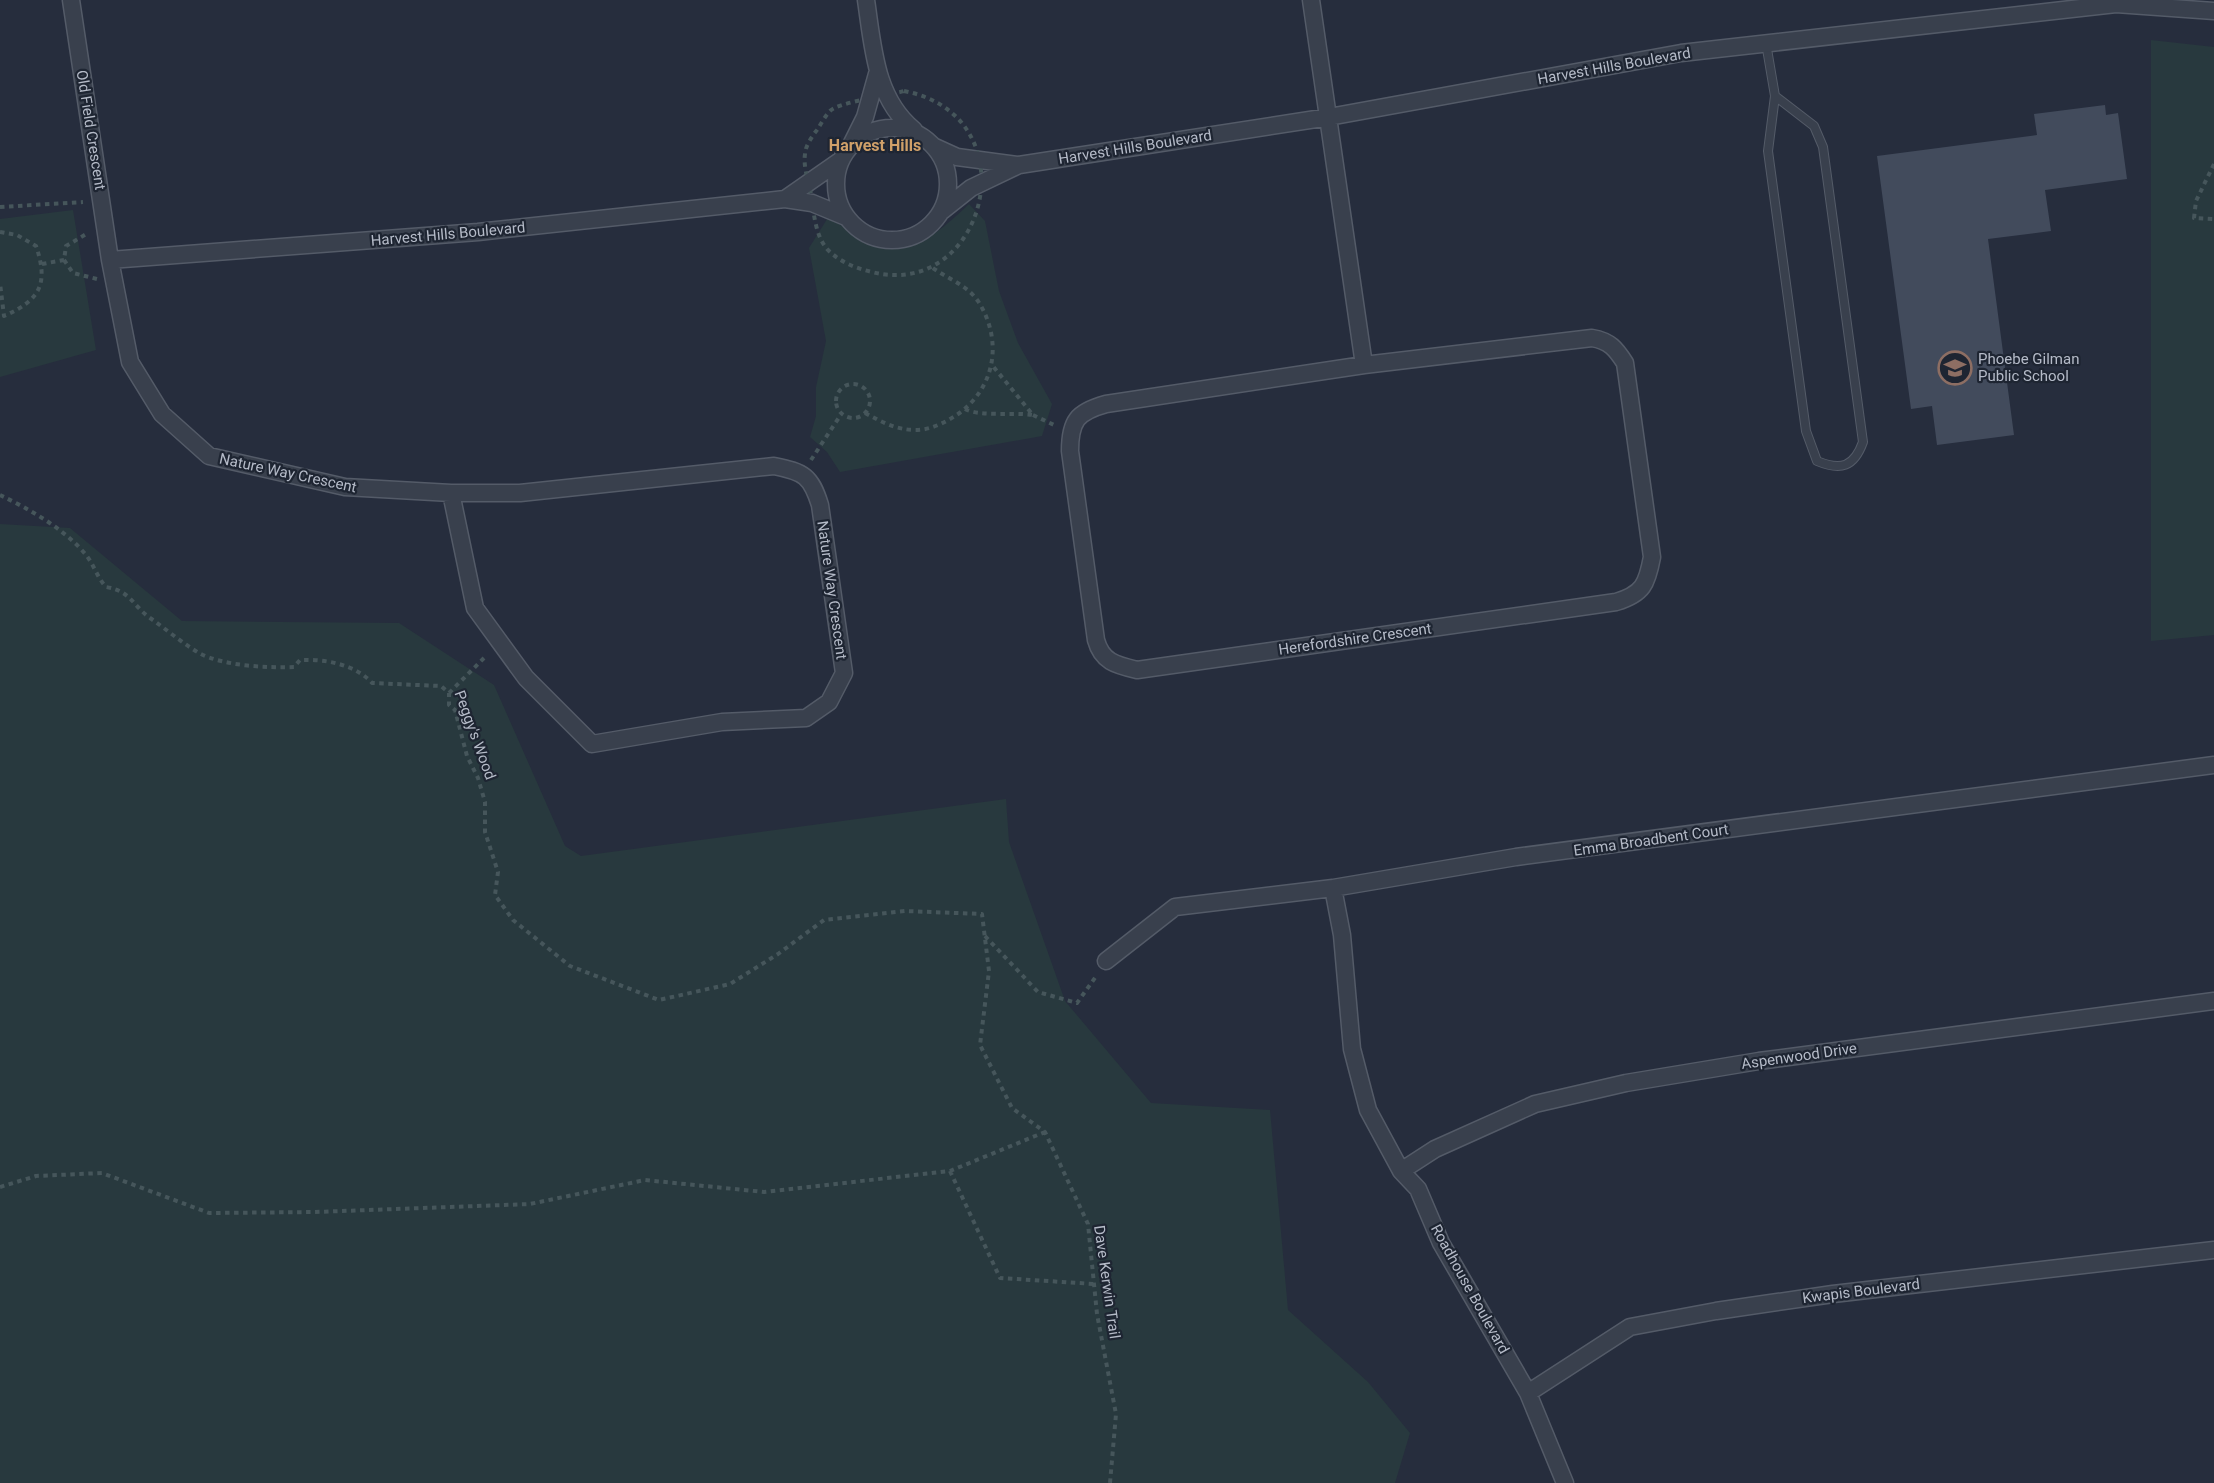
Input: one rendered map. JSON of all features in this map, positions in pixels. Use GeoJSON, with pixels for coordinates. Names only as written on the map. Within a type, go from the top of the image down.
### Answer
{"type":"FeatureCollection","features":[{"type":"Feature","properties":{"kind":"street","name":"Old Field Crescent"},"geometry":{"type":"LineString","coordinates":[[71,0],[110,260]]}},
{"type":"Feature","properties":{"kind":"street"},"geometry":{"type":"LineString","coordinates":[[866,0],[877,74],[900,118],[934,147],[945,163],[949,183],[942,212],[930,227],[913,237],[893,241],[878,238],[860,230],[846,217],[838,199],[836,179],[841,160],[852,144],[865,117],[877,74]]}},
{"type":"Feature","properties":{"kind":"street"},"geometry":{"type":"LineString","coordinates":[[1311,0],[1364,365]]}},
{"type":"Feature","properties":{"kind":"street","name":"Harvest Hills Boulevard"},"geometry":{"type":"LineString","coordinates":[[942,212],[959,195],[1019,165],[1329,117],[1681,53],[2116,2],[2214,11]]}},
{"type":"Feature","properties":{"kind":"street"},"geometry":{"type":"LineString","coordinates":[[852,144],[863,136],[881,129],[900,128],[919,134]]}},
{"type":"Feature","properties":{"kind":"street","name":"Harvest Hills Boulevard"},"geometry":{"type":"LineString","coordinates":[[934,147],[957,157],[1019,165]]}},
{"type":"Feature","properties":{"kind":"street","name":"Harvest Hills Boulevard"},"geometry":{"type":"LineString","coordinates":[[784,199],[841,160]]}},
{"type":"Feature","properties":{"kind":"street","name":"Harvest Hills Boulevard"},"geometry":{"type":"LineString","coordinates":[[110,260],[478,232],[784,199],[812,203],[846,217]]}},
{"type":"Feature","properties":{"kind":"street","name":"Nature Way Crescent"},"geometry":{"type":"LineString","coordinates":[[110,260],[130,362],[162,414],[209,456],[345,487],[451,493],[520,493],[774,466],[802,473],[813,484],[820,505],[844,673],[829,702],[806,718],[722,722],[592,744],[526,678],[475,608],[451,493]]}},
{"type":"Feature","properties":{"kind":"street","name":"Herefordshire Crescent"},"geometry":{"type":"LineString","coordinates":[[1592,338],[1606,341],[1617,350],[1625,363],[1652,557],[1647,582],[1633,597],[1616,602],[1137,670],[1107,661],[1099,652],[1096,640],[1070,433],[1082,413],[1106,404],[1364,365],[1592,338]]}},
{"type":"Feature","properties":{"kind":"street","name":"Emma Broadbent Court"},"geometry":{"type":"LineString","coordinates":[[1106,961],[1175,907],[1333,888],[1516,857],[2214,765]]}},
{"type":"Feature","properties":{"kind":"street","name":"Roadhouse Boulevard"},"geometry":{"type":"LineString","coordinates":[[1333,888],[1342,935],[1352,1049],[1368,1110],[1401,1172],[1418,1189],[1441,1243],[1528,1393],[1564,1483]]}},
{"type":"Feature","properties":{"kind":"street","name":"Aspenwood Drive"},"geometry":{"type":"LineString","coordinates":[[1401,1172],[1435,1149],[1535,1104],[1626,1083],[1759,1061],[2214,1001]]}},
{"type":"Feature","properties":{"kind":"street","name":"Kwapis Boulevard"},"geometry":{"type":"LineString","coordinates":[[1528,1393],[1630,1327],[1716,1311],[1833,1294],[2214,1250]]}},
{"type":"Feature","properties":{"kind":"lane"},"geometry":{"type":"LineString","coordinates":[[1766,44],[1776,96],[1768,151],[1806,431],[1817,461],[1829,466],[1846,466],[1858,457],[1863,442],[1823,147],[1814,126],[1776,96]]}},
{"type":"Feature","properties":{"kind":"path"},"geometry":{"type":"LineString","coordinates":[[812,203],[821,243],[838,260],[885,276],[912,274],[930,266],[950,253],[968,235],[977,212],[982,182],[979,160],[966,125],[923,95],[904,91],[888,96]]}},
{"type":"Feature","properties":{"kind":"path"},"geometry":{"type":"LineString","coordinates":[[809,184],[804,152],[830,111],[840,105],[870,100]]}},
{"type":"Feature","properties":{"kind":"path"},"geometry":{"type":"LineString","coordinates":[[2214,164],[2196,201],[2194,218],[2214,219]]}},
{"type":"Feature","properties":{"kind":"path"},"geometry":{"type":"LineString","coordinates":[[0,207],[102,201]]}},
{"type":"Feature","properties":{"kind":"path"},"geometry":{"type":"LineString","coordinates":[[106,226],[66,246],[63,260],[73,273],[88,279],[115,279]]}},
{"type":"Feature","properties":{"kind":"path"},"geometry":{"type":"LineString","coordinates":[[0,232],[17,235],[36,246],[42,264],[39,292],[23,307],[0,320]]}},
{"type":"Feature","properties":{"kind":"path"},"geometry":{"type":"LineString","coordinates":[[42,264],[63,260]]}},
{"type":"Feature","properties":{"kind":"path"},"geometry":{"type":"LineString","coordinates":[[865,413],[890,427],[918,430],[946,423],[973,403],[988,380],[994,352],[990,324],[977,299],[956,280],[930,266]]}},
{"type":"Feature","properties":{"kind":"path"},"geometry":{"type":"LineString","coordinates":[[0,283],[4,316]]}},
{"type":"Feature","properties":{"kind":"path"},"geometry":{"type":"LineString","coordinates":[[991,364],[1033,415]]}},
{"type":"Feature","properties":{"kind":"path"},"geometry":{"type":"LineString","coordinates":[[852,384],[863,387],[868,392],[870,403],[865,413],[854,417],[842,413],[837,396],[842,388],[852,384]]}},
{"type":"Feature","properties":{"kind":"path"},"geometry":{"type":"LineString","coordinates":[[965,409],[975,415],[996,412],[1033,415],[1070,433]]}},
{"type":"Feature","properties":{"kind":"path"},"geometry":{"type":"LineString","coordinates":[[802,473],[842,413]]}},
{"type":"Feature","properties":{"kind":"path","name":"Peggy's Wood"},"geometry":{"type":"LineString","coordinates":[[0,495],[20,504],[66,538],[86,555],[106,587],[120,589],[148,616],[199,653],[219,661],[272,668],[294,667],[300,660],[319,659],[350,668],[366,676],[372,683],[441,686],[449,693],[449,705],[455,710],[466,756],[478,778],[485,802],[485,832],[498,872]]}},
{"type":"Feature","properties":{"kind":"path"},"geometry":{"type":"LineString","coordinates":[[449,693],[500,641]]}},
{"type":"Feature","properties":{"kind":"path","name":"Dave Kerwin Trail"},"geometry":{"type":"LineString","coordinates":[[498,872],[495,895],[513,920],[570,966],[659,999],[730,984],[778,954],[824,920],[905,912],[982,914],[989,971],[980,1046],[1012,1108],[1045,1132],[1088,1224],[1097,1314],[1116,1414],[1110,1483]]}},
{"type":"Feature","properties":{"kind":"path","name":"Dave Kerwin Trail"},"geometry":{"type":"LineString","coordinates":[[985,936],[1038,992],[1077,1004],[1106,961]]}},
{"type":"Feature","properties":{"kind":"path"},"geometry":{"type":"LineString","coordinates":[[0,1187],[36,1176],[102,1173],[208,1213],[315,1212],[531,1204],[645,1180],[764,1192],[950,1170],[1045,1132]]}},
{"type":"Feature","properties":{"kind":"path"},"geometry":{"type":"LineString","coordinates":[[950,1170],[1000,1278],[1094,1284]]}},
{"type":"Feature","properties":{"kind":"shaded area"},"geometry":{"type":"Polygon","coordinates":[[[2151,40],[2214,47],[2214,635],[2151,641],[2151,40]]]}},
{"type":"Feature","properties":{"kind":"shaded area"},"geometry":{"type":"Polygon","coordinates":[[[969,204],[985,221],[999,291],[1018,343],[1052,404],[1042,436],[840,472],[827,452],[810,437],[816,416],[816,387],[826,341],[809,248],[829,216],[850,232],[869,242],[886,247],[902,248],[933,234],[969,204]]]}},
{"type":"Feature","properties":{"kind":"shaded area"},"geometry":{"type":"Polygon","coordinates":[[[73,210],[96,350],[0,377],[0,219],[73,210]]]}},
{"type":"Feature","properties":{"kind":"shaded area"},"geometry":{"type":"Polygon","coordinates":[[[0,524],[70,528],[182,621],[399,623],[494,685],[565,846],[581,856],[1006,799],[1009,842],[1065,1001],[1151,1103],[1270,1110],[1288,1310],[1368,1382],[1410,1433],[1395,1483],[0,1483],[0,524]]]}},
{"type":"Feature","properties":{"kind":"building"},"geometry":{"type":"Polygon","coordinates":[[[2105,105],[2106,115],[2118,113],[2127,179],[2045,190],[2051,231],[1988,239],[2014,435],[1937,445],[1932,406],[1911,409],[1877,156],[2037,135],[2034,114],[2105,105]]]}},
{"type":"Feature","properties":{"kind":"place","name":"Phoebe Gilman Public School"},"geometry":{"type":"Point","coordinates":[1955,368]}},
{"type":"Feature","properties":{"kind":"district","name":"Harvest Hills"},"geometry":{"type":"Point","coordinates":[875,145]}}]}
